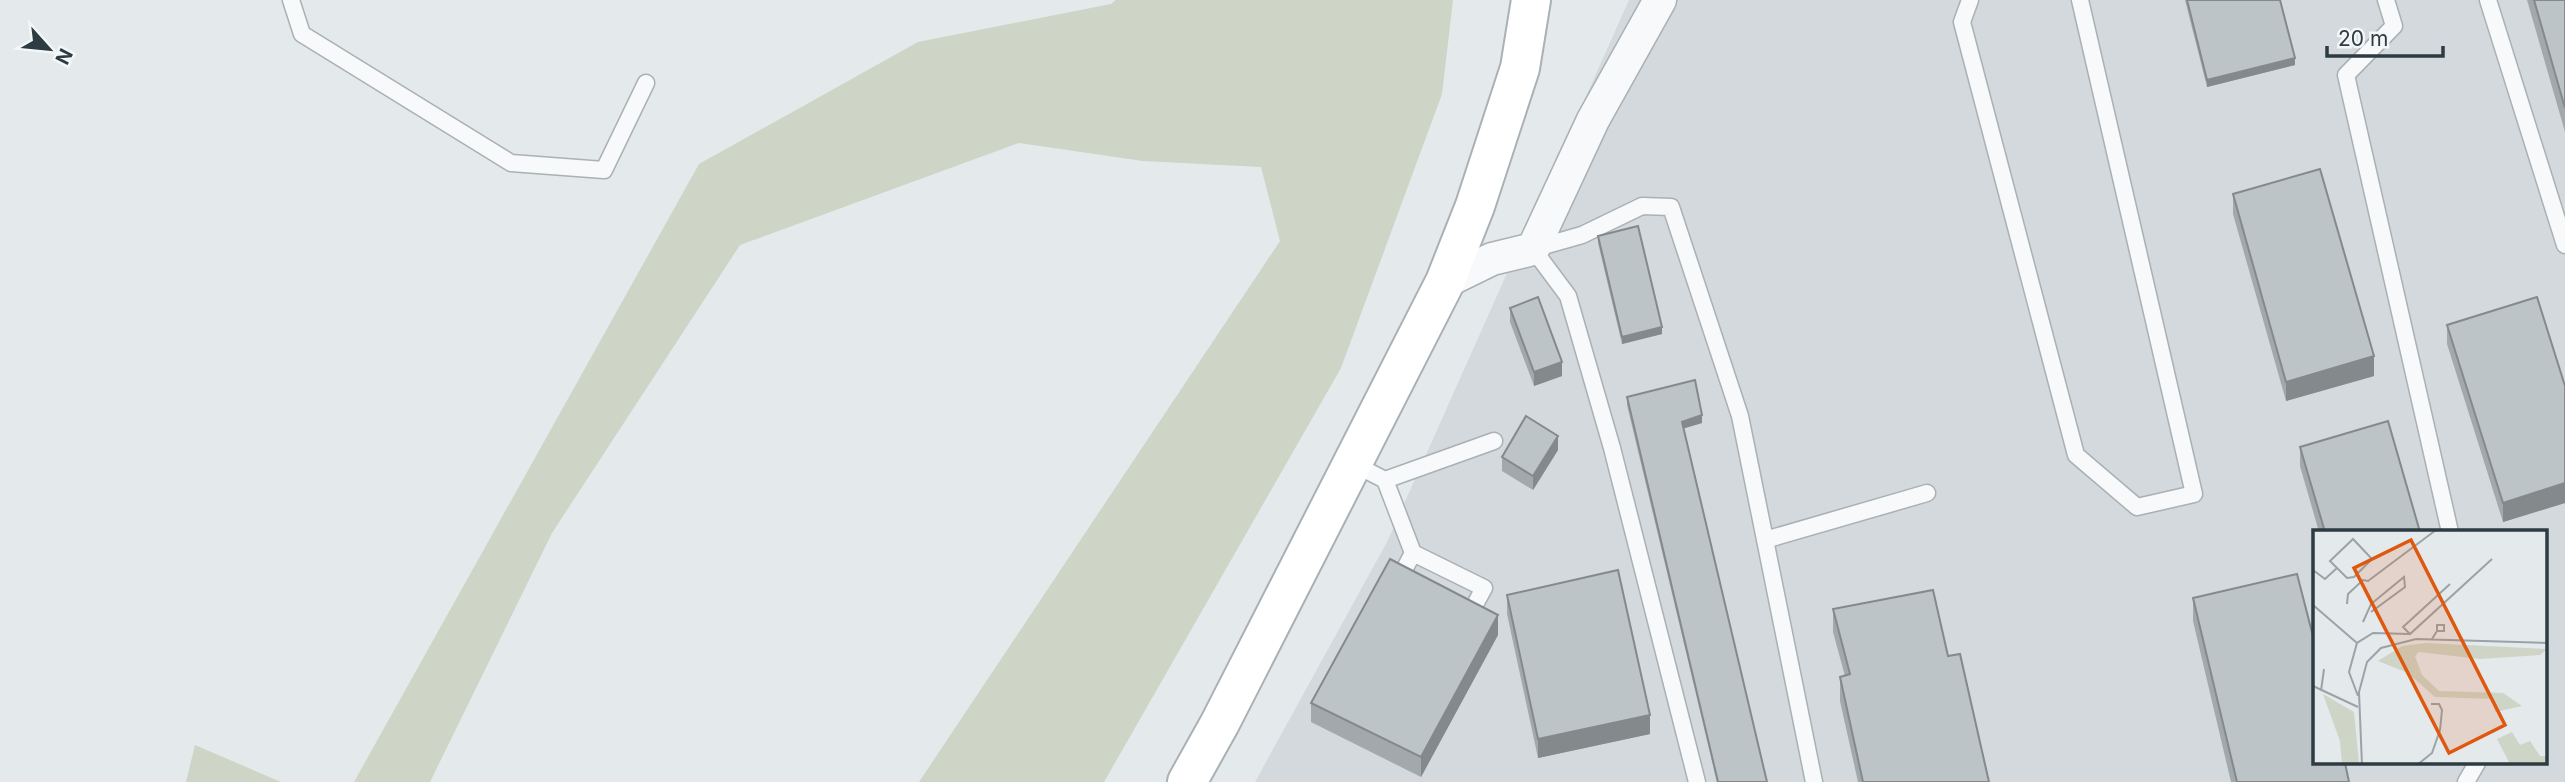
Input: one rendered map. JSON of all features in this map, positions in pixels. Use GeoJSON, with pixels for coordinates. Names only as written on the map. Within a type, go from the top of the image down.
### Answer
{"type":"FeatureCollection","features":[{"type":"Feature","properties":{"kind":"main road"},"geometry":{"type":"LineString","coordinates":[[1187,782],[1368,471],[1475,206],[1520,68],[1531,0]]}},
{"type":"Feature","properties":{"kind":"street"},"geometry":{"type":"LineString","coordinates":[[1445,282],[1492,259],[1533,249],[1593,120],[1660,0]]}},
{"type":"Feature","properties":{"kind":"lane"},"geometry":{"type":"LineString","coordinates":[[290,0],[302,34],[511,163],[604,170],[646,83]]}},
{"type":"Feature","properties":{"kind":"lane"},"geometry":{"type":"LineString","coordinates":[[1970,0],[1962,22],[2077,455],[2137,507],[2194,494],[2080,0]]}},
{"type":"Feature","properties":{"kind":"lane"},"geometry":{"type":"LineString","coordinates":[[2386,0],[2394,26],[2346,75],[2450,530]]}},
{"type":"Feature","properties":{"kind":"lane"},"geometry":{"type":"LineString","coordinates":[[2488,0],[2565,245]]}},
{"type":"Feature","properties":{"kind":"lane"},"geometry":{"type":"LineString","coordinates":[[1697,782],[1612,448],[1567,296],[1533,249],[1582,235],[1642,206],[1671,207],[1740,416],[1814,782]]}},
{"type":"Feature","properties":{"kind":"lane"},"geometry":{"type":"LineString","coordinates":[[1459,634],[1484,588],[1413,553],[1368,471],[1494,441]]}},
{"type":"Feature","properties":{"kind":"lane"},"geometry":{"type":"LineString","coordinates":[[1765,541],[1927,493]]}},
{"type":"Feature","properties":{"kind":"lane"},"geometry":{"type":"LineString","coordinates":[[1389,598],[1413,553]]}},
{"type":"Feature","properties":{"kind":"lane"},"geometry":{"type":"LineString","coordinates":[[2466,782],[2476,764]]}},
{"type":"Feature","properties":{"kind":"shaded area"},"geometry":{"type":"Polygon","coordinates":[[[1116,0],[1453,0],[1442,94],[1341,368],[1104,782],[919,782],[1280,241],[1261,167],[1143,161],[1019,143],[740,245],[552,533],[430,782],[354,782],[699,164],[918,42],[1111,4],[1116,0]]]}},
{"type":"Feature","properties":{"kind":"shaded area"},"geometry":{"type":"Polygon","coordinates":[[[1629,0],[2565,0],[2565,782],[1255,782],[1387,542],[1629,0]]]}},
{"type":"Feature","properties":{"kind":"shaded area"},"geometry":{"type":"Polygon","coordinates":[[[195,745],[281,782],[186,782],[195,745]]]}},
{"type":"Feature","properties":{"kind":"building"},"geometry":{"type":"Polygon","coordinates":[[[2187,0],[2280,0],[2295,58],[2207,80],[2187,0]]]}},
{"type":"Feature","properties":{"kind":"building"},"geometry":{"type":"Polygon","coordinates":[[[2534,0],[2565,0],[2565,108],[2534,0]]]}},
{"type":"Feature","properties":{"kind":"building"},"geometry":{"type":"Polygon","coordinates":[[[2320,169],[2374,356],[2286,382],[2233,194],[2320,169]]]}},
{"type":"Feature","properties":{"kind":"building"},"geometry":{"type":"Polygon","coordinates":[[[1638,226],[1662,327],[1622,337],[1598,236],[1638,226]]]}},
{"type":"Feature","properties":{"kind":"building"},"geometry":{"type":"Polygon","coordinates":[[[1538,297],[1562,362],[1534,372],[1510,308],[1538,297]]]}},
{"type":"Feature","properties":{"kind":"building"},"geometry":{"type":"Polygon","coordinates":[[[2537,297],[2565,386],[2565,483],[2503,503],[2447,325],[2537,297]]]}},
{"type":"Feature","properties":{"kind":"building"},"geometry":{"type":"Polygon","coordinates":[[[1695,380],[1702,415],[1682,422],[1767,782],[1718,782],[1627,397],[1695,380]]]}},
{"type":"Feature","properties":{"kind":"building"},"geometry":{"type":"Polygon","coordinates":[[[1526,416],[1558,436],[1533,476],[1502,457],[1526,416]]]}},
{"type":"Feature","properties":{"kind":"building"},"geometry":{"type":"Polygon","coordinates":[[[2388,421],[2419,530],[2324,530],[2300,447],[2388,421]]]}},
{"type":"Feature","properties":{"kind":"building"},"geometry":{"type":"Polygon","coordinates":[[[1390,559],[1498,615],[1421,757],[1311,703],[1390,559]]]}},
{"type":"Feature","properties":{"kind":"building"},"geometry":{"type":"Polygon","coordinates":[[[1618,570],[1650,715],[1538,739],[1507,595],[1618,570]]]}},
{"type":"Feature","properties":{"kind":"building"},"geometry":{"type":"Polygon","coordinates":[[[2297,574],[2313,636],[2313,764],[2345,764],[2349,782],[2237,782],[2193,598],[2297,574]]]}},
{"type":"Feature","properties":{"kind":"building"},"geometry":{"type":"Polygon","coordinates":[[[1933,590],[1948,656],[1960,654],[1989,782],[1863,782],[1840,677],[1850,674],[1833,609],[1933,590]]]}}]}
